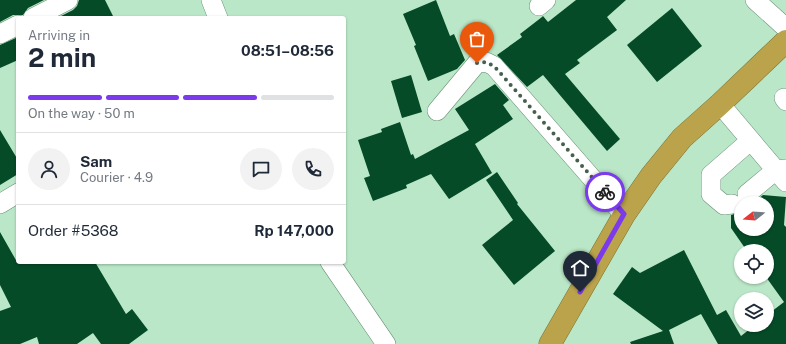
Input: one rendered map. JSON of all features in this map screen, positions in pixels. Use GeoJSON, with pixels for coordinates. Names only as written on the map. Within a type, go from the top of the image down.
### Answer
{"type":"FeatureCollection","features":[{"type":"Feature","properties":{"kind":"highway"},"geometry":{"type":"LineString","coordinates":[[550,344],[624,214],[651,176],[682,138],[786,41]]}},
{"type":"Feature","properties":{"kind":"street"},"geometry":{"type":"LineString","coordinates":[[36,16],[68,0]]}},
{"type":"Feature","properties":{"kind":"street"},"geometry":{"type":"LineString","coordinates":[[211,0],[217,16]]}},
{"type":"Feature","properties":{"kind":"street"},"geometry":{"type":"LineString","coordinates":[[755,0],[786,28]]}},
{"type":"Feature","properties":{"kind":"street"},"geometry":{"type":"LineString","coordinates":[[0,34],[16,26]]}},
{"type":"Feature","properties":{"kind":"street"},"geometry":{"type":"LineString","coordinates":[[437,111],[477,63],[486,62],[494,66],[624,214]]}},
{"type":"Feature","properties":{"kind":"street"},"geometry":{"type":"LineString","coordinates":[[720,104],[750,141],[783,174],[740,199],[724,205],[712,194],[711,176],[750,141]]}},
{"type":"Feature","properties":{"kind":"street"},"geometry":{"type":"LineString","coordinates":[[0,204],[16,194]]}},
{"type":"Feature","properties":{"kind":"street"},"geometry":{"type":"LineString","coordinates":[[331,264],[386,344]]}},
{"type":"Feature","properties":{"kind":"building"},"geometry":{"type":"Polygon","coordinates":[[[0,0],[44,0],[28,8],[23,15],[13,15],[0,22],[0,0]]]}},
{"type":"Feature","properties":{"kind":"building"},"geometry":{"type":"Polygon","coordinates":[[[79,0],[105,0],[113,16],[61,16],[73,10],[77,6],[79,0]]]}},
{"type":"Feature","properties":{"kind":"building"},"geometry":{"type":"Polygon","coordinates":[[[436,0],[450,36],[454,34],[465,60],[457,69],[428,81],[414,46],[416,45],[403,14],[436,0]]]}},
{"type":"Feature","properties":{"kind":"building"},"geometry":{"type":"Polygon","coordinates":[[[576,0],[626,0],[607,17],[617,30],[577,60],[580,63],[565,74],[620,139],[607,151],[543,75],[527,87],[497,55],[522,37],[520,34],[543,16],[548,22],[576,0]]]}},
{"type":"Feature","properties":{"kind":"building"},"geometry":{"type":"Polygon","coordinates":[[[672,8],[702,46],[657,82],[627,45],[672,8]]]}},
{"type":"Feature","properties":{"kind":"building"},"geometry":{"type":"Polygon","coordinates":[[[16,38],[16,61],[0,68],[0,45],[16,38]]]}},
{"type":"Feature","properties":{"kind":"building"},"geometry":{"type":"Polygon","coordinates":[[[411,75],[422,112],[402,118],[391,81],[411,75]]]}},
{"type":"Feature","properties":{"kind":"building"},"geometry":{"type":"Polygon","coordinates":[[[495,84],[509,100],[503,105],[513,119],[475,144],[492,173],[449,199],[431,174],[406,185],[407,188],[373,201],[364,178],[370,176],[358,140],[382,132],[381,129],[400,122],[411,155],[413,154],[415,159],[469,130],[455,109],[495,84]]]}},
{"type":"Feature","properties":{"kind":"building"},"geometry":{"type":"Polygon","coordinates":[[[0,130],[16,157],[16,175],[0,185],[0,130]]]}},
{"type":"Feature","properties":{"kind":"building"},"geometry":{"type":"Polygon","coordinates":[[[497,172],[518,203],[517,204],[555,251],[514,285],[482,245],[513,220],[486,180],[497,172]]]}},
{"type":"Feature","properties":{"kind":"building"},"geometry":{"type":"Polygon","coordinates":[[[763,195],[786,197],[784,225],[786,227],[786,344],[718,344],[701,314],[669,330],[674,344],[631,344],[630,342],[663,331],[613,294],[632,267],[640,273],[684,250],[717,315],[726,310],[734,324],[734,332],[739,332],[741,336],[746,332],[774,332],[774,310],[784,302],[771,284],[774,284],[774,244],[742,244],[737,236],[774,236],[774,196],[762,196],[763,195]]]}},
{"type":"Feature","properties":{"kind":"building"},"geometry":{"type":"Polygon","coordinates":[[[734,214],[734,232],[731,228],[731,215],[734,214]]]}},
{"type":"Feature","properties":{"kind":"building"},"geometry":{"type":"Polygon","coordinates":[[[0,232],[16,260],[16,264],[96,264],[126,314],[132,309],[148,330],[129,344],[101,344],[93,333],[77,344],[39,344],[37,337],[20,344],[0,344],[0,311],[11,307],[0,285],[0,232]]]}},
{"type":"Feature","properties":{"kind":"way so far"},"geometry":{"type":"LineString","coordinates":[[477,63],[486,62],[494,66],[605,192]]}},
{"type":"Feature","properties":{"kind":"route"},"geometry":{"type":"LineString","coordinates":[[580,292],[624,214],[605,192]]}}]}
